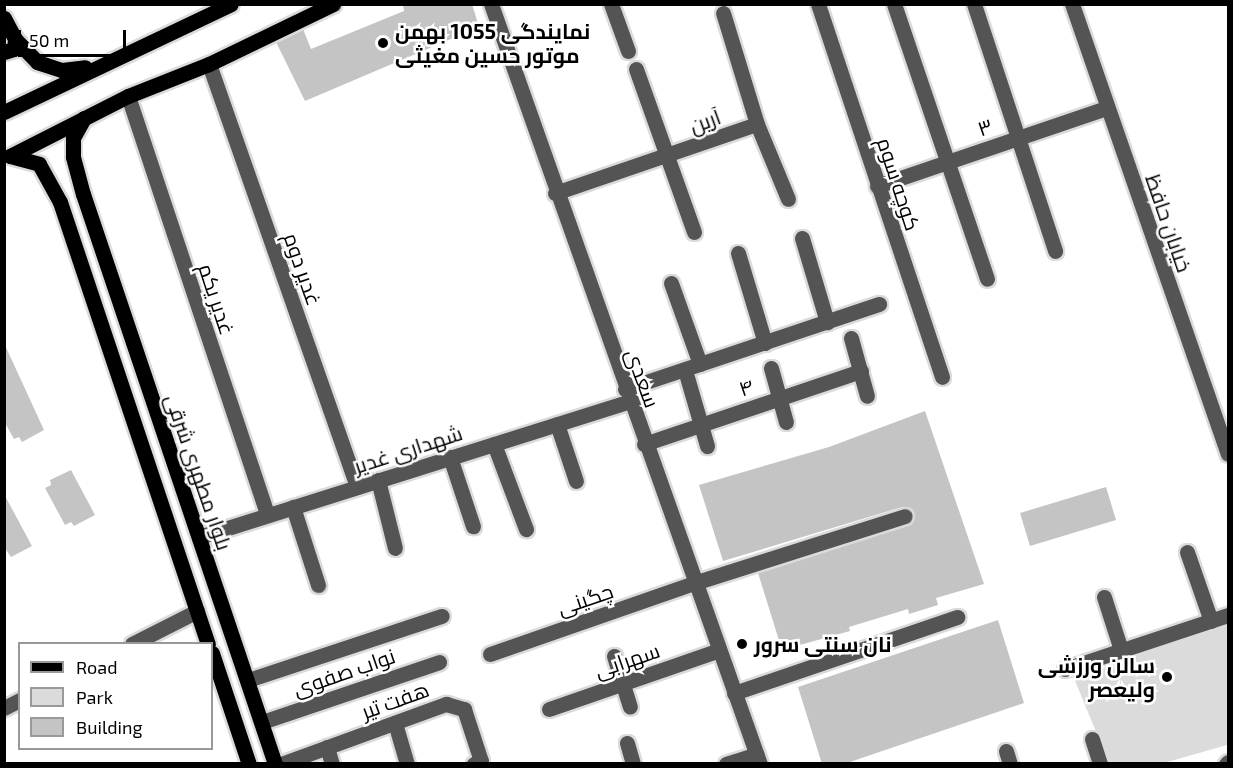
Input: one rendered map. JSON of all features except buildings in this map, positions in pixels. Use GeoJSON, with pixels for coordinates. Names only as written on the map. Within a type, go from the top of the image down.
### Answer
{"type":"FeatureCollection","features":[{"type":"Feature","properties":{"kind":"main road"},"geometry":{"type":"LineString","coordinates":[[4,112],[96,66],[231,4]]}},
{"type":"Feature","properties":{"kind":"main road"},"geometry":{"type":"LineString","coordinates":[[7,157],[128,96],[209,64],[332,5]]}},
{"type":"Feature","properties":{"kind":"main road"},"geometry":{"type":"LineString","coordinates":[[4,18],[15,39],[36,62],[62,70],[96,66]]}},
{"type":"Feature","properties":{"kind":"main road"},"geometry":{"type":"LineString","coordinates":[[4,52],[14,49],[15,39]]}},
{"type":"Feature","properties":{"kind":"main road","name":"بلوار مطهری شرقی"},"geometry":{"type":"LineString","coordinates":[[84,118],[73,138],[73,157],[83,194],[275,764]]}},
{"type":"Feature","properties":{"kind":"main road"},"geometry":{"type":"LineString","coordinates":[[7,157],[39,164],[60,202],[207,642]]}},
{"type":"Feature","properties":{"kind":"main road"},"geometry":{"type":"LineString","coordinates":[[60,202],[63,193],[72,189],[83,194]]}},
{"type":"Feature","properties":{"kind":"main road"},"geometry":{"type":"LineString","coordinates":[[213,656],[249,764]]}},
{"type":"Feature","properties":{"kind":"street","name":"سعدی"},"geometry":{"type":"LineString","coordinates":[[491,4],[555,193],[758,759]]}},
{"type":"Feature","properties":{"kind":"street"},"geometry":{"type":"LineString","coordinates":[[611,4],[628,51]]}},
{"type":"Feature","properties":{"kind":"street","name":"کوچه سوم"},"geometry":{"type":"LineString","coordinates":[[818,4],[942,377]]}},
{"type":"Feature","properties":{"kind":"street"},"geometry":{"type":"LineString","coordinates":[[894,4],[987,279]]}},
{"type":"Feature","properties":{"kind":"street"},"geometry":{"type":"LineString","coordinates":[[974,4],[1020,137],[1055,250]]}},
{"type":"Feature","properties":{"kind":"street","name":"خیابان حافظ"},"geometry":{"type":"LineString","coordinates":[[1072,4],[1106,108],[1228,454]]}},
{"type":"Feature","properties":{"kind":"street"},"geometry":{"type":"LineString","coordinates":[[723,13],[757,124],[788,199]]}},
{"type":"Feature","properties":{"kind":"street","name":"غدیر دوم"},"geometry":{"type":"LineString","coordinates":[[209,64],[357,487]]}},
{"type":"Feature","properties":{"kind":"street"},"geometry":{"type":"LineString","coordinates":[[636,69],[694,231]]}},
{"type":"Feature","properties":{"kind":"street","name":"غدیر یکم"},"geometry":{"type":"LineString","coordinates":[[128,96],[267,515]]}},
{"type":"Feature","properties":{"kind":"street","name":"۳"},"geometry":{"type":"LineString","coordinates":[[877,186],[1106,108]]}},
{"type":"Feature","properties":{"kind":"street","name":"آرین"},"geometry":{"type":"LineString","coordinates":[[555,193],[757,124]]}},
{"type":"Feature","properties":{"kind":"street"},"geometry":{"type":"LineString","coordinates":[[802,238],[827,322]]}},
{"type":"Feature","properties":{"kind":"street"},"geometry":{"type":"LineString","coordinates":[[738,253],[765,343]]}},
{"type":"Feature","properties":{"kind":"street"},"geometry":{"type":"LineString","coordinates":[[670,283],[700,364]]}},
{"type":"Feature","properties":{"kind":"street","name":"شهداری غدیر"},"geometry":{"type":"LineString","coordinates":[[198,537],[557,424],[700,364],[879,304]]}},
{"type":"Feature","properties":{"kind":"street"},"geometry":{"type":"LineString","coordinates":[[851,338],[867,396]]}},
{"type":"Feature","properties":{"kind":"street"},"geometry":{"type":"LineString","coordinates":[[771,368],[786,422]]}},
{"type":"Feature","properties":{"kind":"street","name":"۴"},"geometry":{"type":"LineString","coordinates":[[644,444],[861,371]]}},
{"type":"Feature","properties":{"kind":"street"},"geometry":{"type":"LineString","coordinates":[[687,377],[707,446]]}},
{"type":"Feature","properties":{"kind":"street"},"geometry":{"type":"LineString","coordinates":[[557,424],[576,481]]}},
{"type":"Feature","properties":{"kind":"street"},"geometry":{"type":"LineString","coordinates":[[494,444],[526,529]]}},
{"type":"Feature","properties":{"kind":"street"},"geometry":{"type":"LineString","coordinates":[[450,457],[473,526]]}},
{"type":"Feature","properties":{"kind":"street"},"geometry":{"type":"LineString","coordinates":[[378,480],[395,548]]}},
{"type":"Feature","properties":{"kind":"street"},"geometry":{"type":"LineString","coordinates":[[293,507],[318,585]]}},
{"type":"Feature","properties":{"kind":"street","name":"چگینی"},"geometry":{"type":"LineString","coordinates":[[490,654],[694,583],[905,516]]}},
{"type":"Feature","properties":{"kind":"street"},"geometry":{"type":"LineString","coordinates":[[1187,552],[1211,621]]}},
{"type":"Feature","properties":{"kind":"street"},"geometry":{"type":"LineString","coordinates":[[1104,597],[1121,650]]}},
{"type":"Feature","properties":{"kind":"street"},"geometry":{"type":"LineString","coordinates":[[136,642],[197,610]]}},
{"type":"Feature","properties":{"kind":"street"},"geometry":{"type":"LineString","coordinates":[[1065,669],[1228,615]]}},
{"type":"Feature","properties":{"kind":"street"},"geometry":{"type":"LineString","coordinates":[[248,680],[442,616]]}},
{"type":"Feature","properties":{"kind":"street"},"geometry":{"type":"LineString","coordinates":[[734,693],[957,617]]}},
{"type":"Feature","properties":{"kind":"street","name":"سهرابی"},"geometry":{"type":"LineString","coordinates":[[549,709],[719,650]]}},
{"type":"Feature","properties":{"kind":"street"},"geometry":{"type":"LineString","coordinates":[[615,656],[630,706]]}},
{"type":"Feature","properties":{"kind":"street","name":"نواب صفوی"},"geometry":{"type":"LineString","coordinates":[[261,722],[439,663]]}},
{"type":"Feature","properties":{"kind":"street"},"geometry":{"type":"LineString","coordinates":[[4,708],[18,701]]}},
{"type":"Feature","properties":{"kind":"street","name":"هفت تیر"},"geometry":{"type":"LineString","coordinates":[[281,764],[446,704],[458,705],[464,709],[481,762],[474,764]]}},
{"type":"Feature","properties":{"kind":"street"},"geometry":{"type":"LineString","coordinates":[[395,723],[407,764]]}},
{"type":"Feature","properties":{"kind":"street"},"geometry":{"type":"LineString","coordinates":[[1092,739],[1100,764]]}},
{"type":"Feature","properties":{"kind":"street"},"geometry":{"type":"LineString","coordinates":[[627,743],[633,764]]}},
{"type":"Feature","properties":{"kind":"street"},"geometry":{"type":"LineString","coordinates":[[327,747],[332,764]]}},
{"type":"Feature","properties":{"kind":"street"},"geometry":{"type":"LineString","coordinates":[[726,764],[758,759]]}},
{"type":"Feature","properties":{"kind":"green space"},"geometry":{"type":"Polygon","coordinates":[[[1228,626],[1227,745],[1164,763],[1109,763],[1073,676],[1228,626]]]}},
{"type":"Feature","properties":{"kind":"place","name":"نمایندگی 1055 بهمن موتور حسین مغیثی"},"geometry":{"type":"Point","coordinates":[383,43]}},
{"type":"Feature","properties":{"kind":"place","name":"نان سنتی سرور"},"geometry":{"type":"Point","coordinates":[742,644]}},
{"type":"Feature","properties":{"kind":"place","name":"سالن ورزشی ولیعصر"},"geometry":{"type":"Point","coordinates":[1167,677]}}]}
